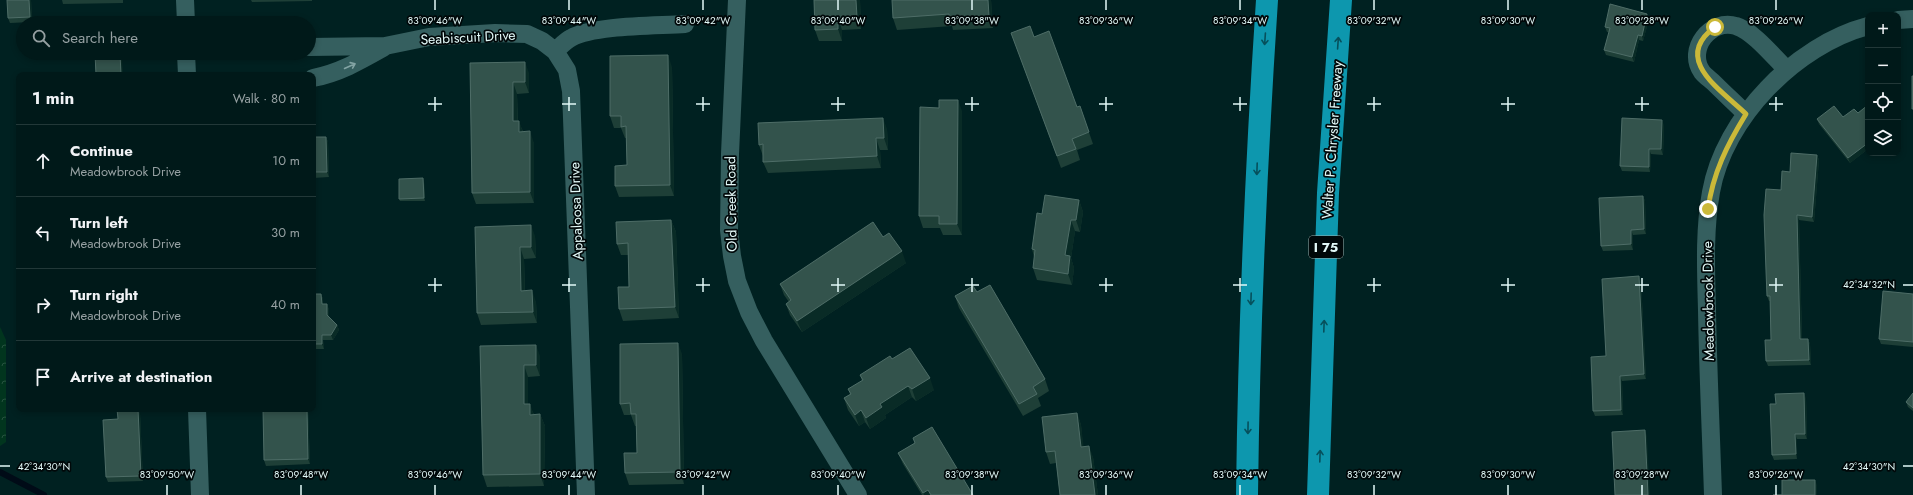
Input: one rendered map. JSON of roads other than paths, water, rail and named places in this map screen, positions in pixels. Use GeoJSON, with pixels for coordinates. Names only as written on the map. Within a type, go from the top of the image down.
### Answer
{"type":"FeatureCollection","features":[{"type":"Feature","properties":{"kind":"highway"},"geometry":{"type":"LineString","coordinates":[[1247,495],[1249,360],[1258,134],[1267,0]]}},
{"type":"Feature","properties":{"kind":"highway","name":"Walter P. Chrysler Freeway"},"geometry":{"type":"LineString","coordinates":[[1318,495],[1328,193],[1341,0]]}},
{"type":"Feature","properties":{"kind":"street"},"geometry":{"type":"LineString","coordinates":[[186,0],[186,16]]}},
{"type":"Feature","properties":{"kind":"street","name":"Old Creek Road"},"geometry":{"type":"LineString","coordinates":[[737,0],[730,154],[730,230],[732,256],[737,281],[749,312],[764,341],[858,495]]}},
{"type":"Feature","properties":{"kind":"street"},"geometry":{"type":"LineString","coordinates":[[1901,20],[1913,19]]}},
{"type":"Feature","properties":{"kind":"street"},"geometry":{"type":"LineString","coordinates":[[555,51],[572,38],[588,32],[618,28],[685,24]]}},
{"type":"Feature","properties":{"kind":"street"},"geometry":{"type":"LineString","coordinates":[[1746,114],[1701,71],[1697,51],[1700,42],[1706,33],[1715,27],[1726,24],[1746,30],[1787,70]]}},
{"type":"Feature","properties":{"kind":"street","name":"Meadowbrook Drive"},"geometry":{"type":"LineString","coordinates":[[1713,495],[1706,292],[1708,209],[1712,186],[1721,158],[1746,114],[1763,92],[1787,70],[1815,49],[1836,38],[1865,27]]}},
{"type":"Feature","properties":{"kind":"street","name":"Seabiscuit Drive"},"geometry":{"type":"LineString","coordinates":[[316,47],[385,46],[429,37],[512,33],[527,34],[542,41],[555,51]]}},
{"type":"Feature","properties":{"kind":"street","name":"Seabiscuit Drive"},"geometry":{"type":"LineString","coordinates":[[316,77],[327,75],[353,65],[385,46]]}},
{"type":"Feature","properties":{"kind":"street","name":"Appaloosa Drive"},"geometry":{"type":"LineString","coordinates":[[555,51],[567,70],[571,91],[586,495]]}},
{"type":"Feature","properties":{"kind":"street"},"geometry":{"type":"LineString","coordinates":[[186,60],[187,72]]}},
{"type":"Feature","properties":{"kind":"street"},"geometry":{"type":"LineString","coordinates":[[197,412],[200,495]]}},
{"type":"Feature","properties":{"kind":"waterway"},"geometry":{"type":"LineString","coordinates":[[0,472],[44,495]]}}]}
